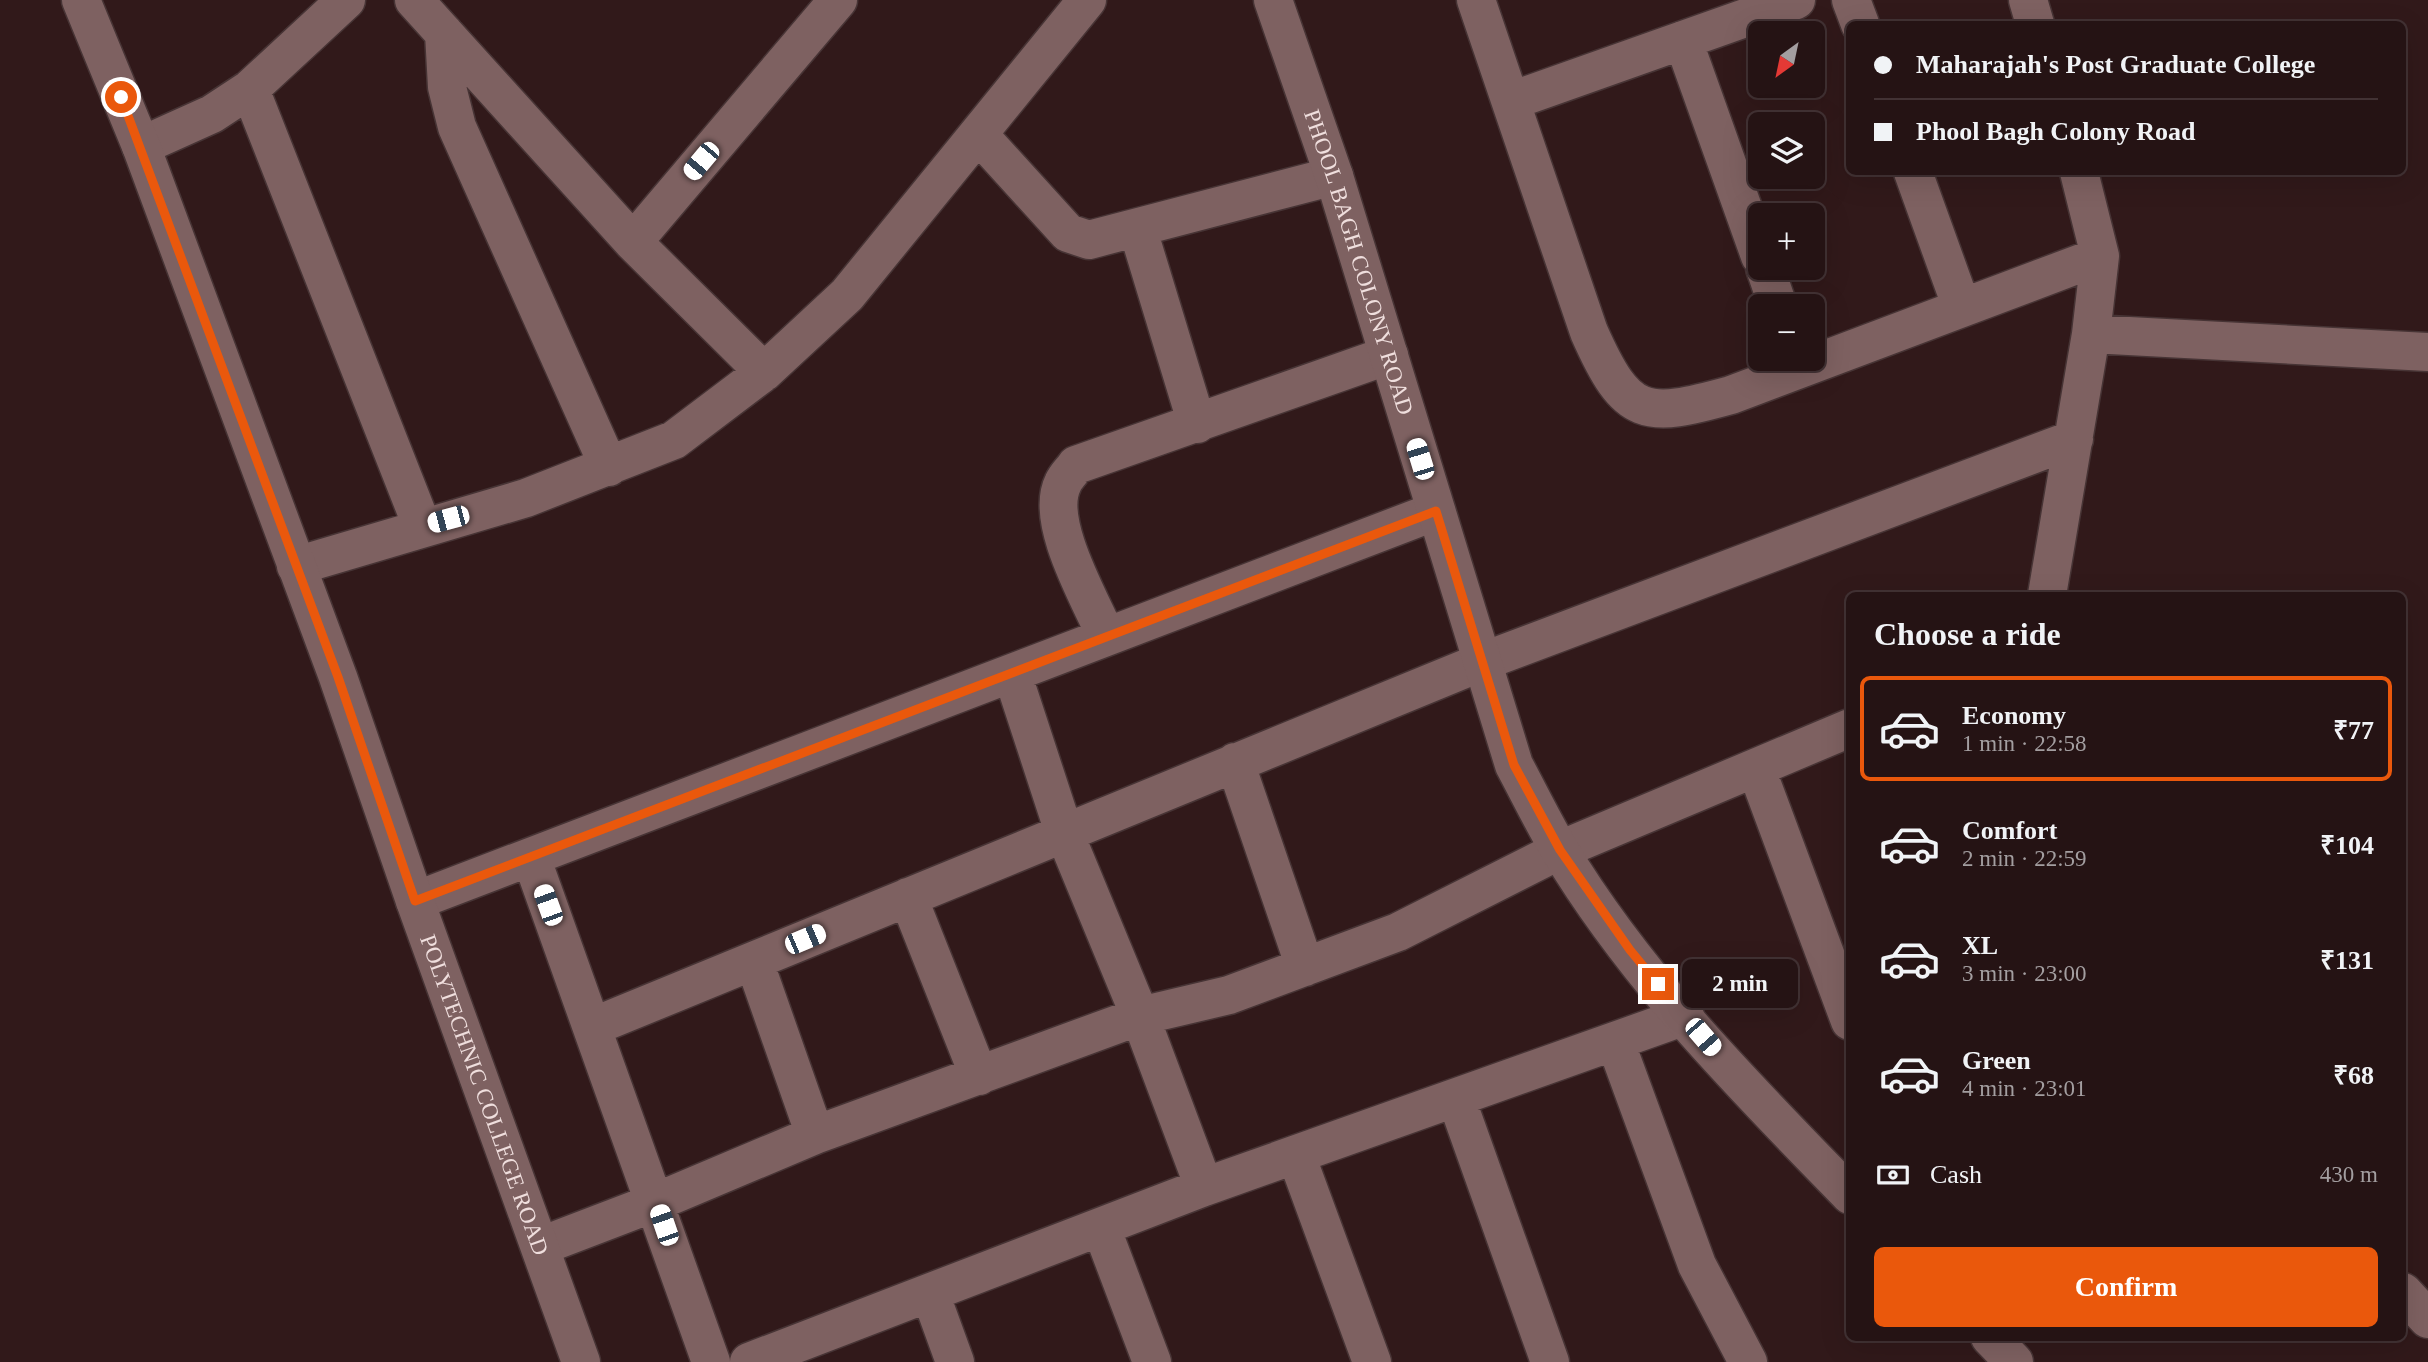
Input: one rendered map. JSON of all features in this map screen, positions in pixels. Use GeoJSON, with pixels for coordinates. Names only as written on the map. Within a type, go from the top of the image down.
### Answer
{"type":"FeatureCollection","features":[{"type":"Feature","properties":{"kind":"street","name":"POLYTECHNIC COLLEGE ROAD"},"geometry":{"type":"LineString","coordinates":[[81,0],[141,146],[338,677],[415,901],[581,1362]]}},
{"type":"Feature","properties":{"kind":"street"},"geometry":{"type":"LineString","coordinates":[[414,0],[633,242],[764,372]]}},
{"type":"Feature","properties":{"kind":"street"},"geometry":{"type":"LineString","coordinates":[[633,242],[838,0]]}},
{"type":"Feature","properties":{"kind":"street"},"geometry":{"type":"LineString","coordinates":[[296,566],[422,526],[526,498],[674,440],[764,372],[847,295],[1087,0]]}},
{"type":"Feature","properties":{"kind":"street","name":"PHOOL BAGH COLONY ROAD"},"geometry":{"type":"LineString","coordinates":[[1273,0],[1334,176],[1514,765],[1560,850],[1630,950],[1755,1097],[1846,1191]]}},
{"type":"Feature","properties":{"kind":"street"},"geometry":{"type":"LineString","coordinates":[[1476,0],[1589,332],[1606,371],[1624,395],[1652,409],[1677,410],[1731,395],[1784,371]]}},
{"type":"Feature","properties":{"kind":"street"},"geometry":{"type":"LineString","coordinates":[[1511,102],[1797,0]]}},
{"type":"Feature","properties":{"kind":"street"},"geometry":{"type":"LineString","coordinates":[[1851,0],[1859,21]]}},
{"type":"Feature","properties":{"kind":"street"},"geometry":{"type":"LineString","coordinates":[[2028,0],[2034,21]]}},
{"type":"Feature","properties":{"kind":"street"},"geometry":{"type":"LineString","coordinates":[[141,146],[212,114],[250,89],[342,1]]}},
{"type":"Feature","properties":{"kind":"street"},"geometry":{"type":"LineString","coordinates":[[444,33],[447,87],[457,127],[609,467]]}},
{"type":"Feature","properties":{"kind":"street"},"geometry":{"type":"LineString","coordinates":[[1683,40],[1748,222]]}},
{"type":"Feature","properties":{"kind":"street"},"geometry":{"type":"LineString","coordinates":[[250,89],[422,526]]}},
{"type":"Feature","properties":{"kind":"street"},"geometry":{"type":"LineString","coordinates":[[978,134],[1068,233],[1089,240],[1138,230],[1334,176]]}},
{"type":"Feature","properties":{"kind":"street"},"geometry":{"type":"LineString","coordinates":[[1914,175],[1962,308]]}},
{"type":"Feature","properties":{"kind":"street"},"geometry":{"type":"LineString","coordinates":[[2048,592],[2091,334],[2100,256],[2080,175]]}},
{"type":"Feature","properties":{"kind":"street"},"geometry":{"type":"LineString","coordinates":[[1138,230],[1197,424]]}},
{"type":"Feature","properties":{"kind":"street"},"geometry":{"type":"LineString","coordinates":[[1825,355],[1962,308],[2100,256]]}},
{"type":"Feature","properties":{"kind":"street"},"geometry":{"type":"LineString","coordinates":[[2091,334],[2428,352]]}},
{"type":"Feature","properties":{"kind":"street"},"geometry":{"type":"LineString","coordinates":[[1106,636],[1062,533],[1058,502],[1062,483],[1076,465],[1389,355]]}},
{"type":"Feature","properties":{"kind":"street"},"geometry":{"type":"LineString","coordinates":[[592,1027],[1483,661],[2074,439]]}},
{"type":"Feature","properties":{"kind":"street"},"geometry":{"type":"LineString","coordinates":[[415,901],[1436,511]]}},
{"type":"Feature","properties":{"kind":"street"},"geometry":{"type":"LineString","coordinates":[[1012,673],[1064,832],[1140,1016],[1204,1187]]}},
{"type":"Feature","properties":{"kind":"street"},"geometry":{"type":"LineString","coordinates":[[541,1246],[656,1202],[815,1135],[1140,1016],[1229,995],[1398,932],[1560,850],[1846,730]]}},
{"type":"Feature","properties":{"kind":"street"},"geometry":{"type":"LineString","coordinates":[[1235,762],[1305,967]]}},
{"type":"Feature","properties":{"kind":"street"},"geometry":{"type":"LineString","coordinates":[[1756,768],[1846,1010]]}},
{"type":"Feature","properties":{"kind":"street"},"geometry":{"type":"LineString","coordinates":[[531,857],[711,1362]]}},
{"type":"Feature","properties":{"kind":"street"},"geometry":{"type":"LineString","coordinates":[[908,897],[979,1076]]}},
{"type":"Feature","properties":{"kind":"street"},"geometry":{"type":"LineString","coordinates":[[754,961],[815,1135]]}},
{"type":"Feature","properties":{"kind":"street"},"geometry":{"type":"LineString","coordinates":[[749,1362],[1204,1187],[1685,1016]]}},
{"type":"Feature","properties":{"kind":"street"},"geometry":{"type":"LineString","coordinates":[[1615,1041],[1697,1265],[1748,1362]]}},
{"type":"Feature","properties":{"kind":"street"},"geometry":{"type":"LineString","coordinates":[[1456,1098],[1550,1362]]}},
{"type":"Feature","properties":{"kind":"street"},"geometry":{"type":"LineString","coordinates":[[1296,1154],[1372,1362]]}},
{"type":"Feature","properties":{"kind":"street"},"geometry":{"type":"LineString","coordinates":[[1101,1227],[1152,1362]]}},
{"type":"Feature","properties":{"kind":"street"},"geometry":{"type":"LineString","coordinates":[[930,1293],[955,1362]]}},
{"type":"Feature","properties":{"kind":"street"},"geometry":{"type":"LineString","coordinates":[[2406,1295],[2428,1318]]}},
{"type":"Feature","properties":{"kind":"street"},"geometry":{"type":"LineString","coordinates":[[1994,1341],[2014,1362]]}},
{"type":"Feature","properties":{"kind":"route"},"geometry":{"type":"LineString","coordinates":[[121,97],[338,677],[415,901],[1436,511],[1458,573],[1514,765],[1560,850],[1630,950],[1658,984]]}}]}
